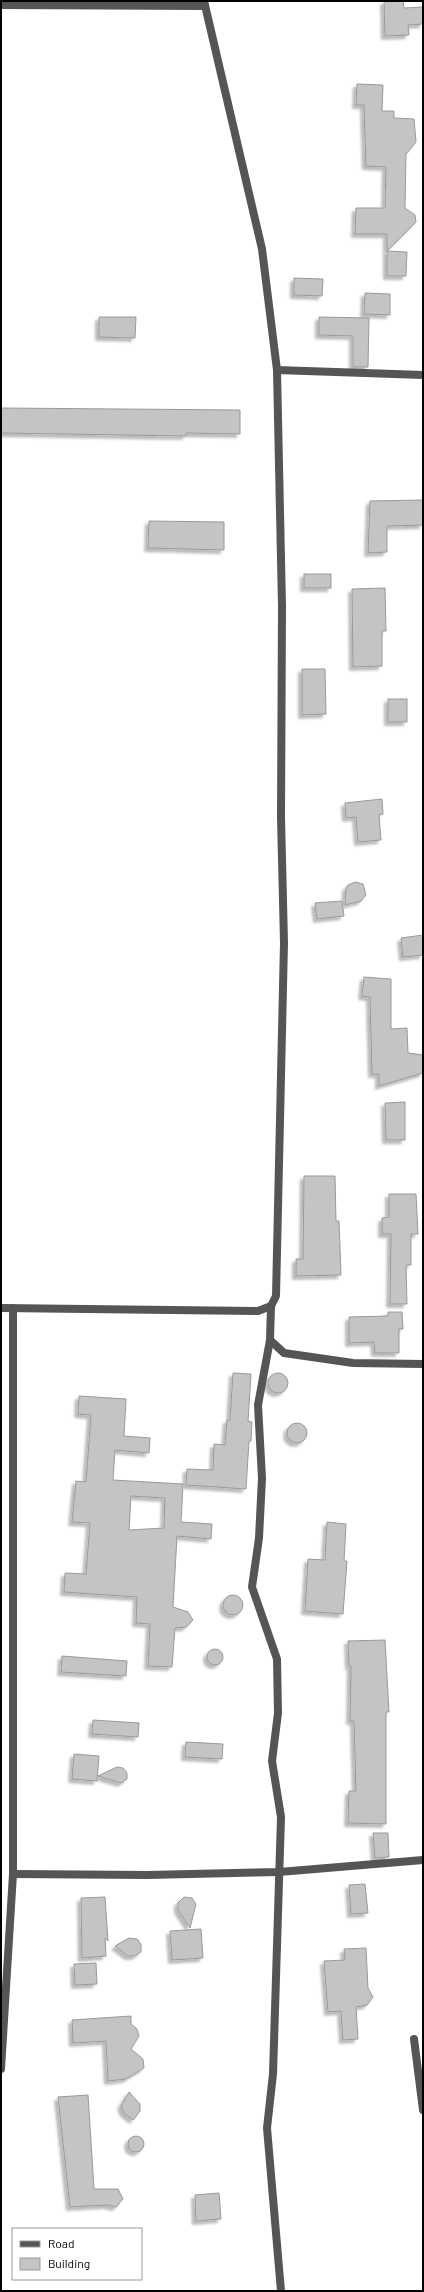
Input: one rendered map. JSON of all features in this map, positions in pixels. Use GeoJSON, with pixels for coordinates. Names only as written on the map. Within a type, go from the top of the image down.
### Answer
{"type":"FeatureCollection","features":[{"type":"Feature","properties":{"kind":"street"},"geometry":{"type":"LineString","coordinates":[[1,6],[205,4],[262,249],[277,370],[282,606],[281,817],[284,943],[276,1296],[271,1306],[270,1340],[258,1405],[262,1478],[259,1538],[252,1587],[277,1659],[278,1713],[272,1761],[281,1817],[273,2074],[267,2128],[281,2291]]}},
{"type":"Feature","properties":{"kind":"street"},"geometry":{"type":"LineString","coordinates":[[277,370],[423,375]]}},
{"type":"Feature","properties":{"kind":"street"},"geometry":{"type":"LineString","coordinates":[[1,1308],[258,1311],[271,1306]]}},
{"type":"Feature","properties":{"kind":"street"},"geometry":{"type":"LineString","coordinates":[[1,2068],[13,1874],[13,1308]]}},
{"type":"Feature","properties":{"kind":"street"},"geometry":{"type":"LineString","coordinates":[[270,1340],[284,1353],[353,1363],[423,1364]]}},
{"type":"Feature","properties":{"kind":"street"},"geometry":{"type":"LineString","coordinates":[[13,1874],[147,1875],[279,1872],[423,1860]]}},
{"type":"Feature","properties":{"kind":"street"},"geometry":{"type":"LineString","coordinates":[[414,2039],[423,2110]]}},
{"type":"Feature","properties":{"kind":"building"},"geometry":{"type":"Polygon","coordinates":[[[384,1],[403,1],[404,8],[423,7],[423,24],[408,25],[409,35],[385,36],[384,1]]]}},
{"type":"Feature","properties":{"kind":"building"},"geometry":{"type":"Polygon","coordinates":[[[357,84],[383,85],[382,111],[394,111],[394,118],[414,119],[416,142],[406,154],[405,208],[415,215],[416,222],[387,251],[387,234],[355,234],[356,208],[385,208],[386,167],[366,166],[364,105],[356,105],[357,84]]]}},
{"type":"Feature","properties":{"kind":"building"},"geometry":{"type":"Polygon","coordinates":[[[387,251],[407,252],[406,276],[387,276],[387,251]]]}},
{"type":"Feature","properties":{"kind":"building"},"geometry":{"type":"Polygon","coordinates":[[[294,278],[323,279],[322,296],[294,295],[294,278]]]}},
{"type":"Feature","properties":{"kind":"building"},"geometry":{"type":"Polygon","coordinates":[[[365,293],[390,294],[390,315],[364,314],[365,293]]]}},
{"type":"Feature","properties":{"kind":"building"},"geometry":{"type":"Polygon","coordinates":[[[99,317],[136,317],[135,338],[99,337],[99,317]]]}},
{"type":"Feature","properties":{"kind":"building"},"geometry":{"type":"Polygon","coordinates":[[[319,317],[369,318],[368,367],[353,367],[353,336],[319,335],[319,317]]]}},
{"type":"Feature","properties":{"kind":"building"},"geometry":{"type":"Polygon","coordinates":[[[1,408],[240,410],[240,434],[186,433],[186,436],[1,433],[1,408]]]}},
{"type":"Feature","properties":{"kind":"building"},"geometry":{"type":"Polygon","coordinates":[[[423,500],[423,525],[387,526],[387,552],[368,553],[370,501],[423,500]]]}},
{"type":"Feature","properties":{"kind":"building"},"geometry":{"type":"Polygon","coordinates":[[[149,521],[224,522],[224,550],[148,548],[149,521]]]}},
{"type":"Feature","properties":{"kind":"building"},"geometry":{"type":"Polygon","coordinates":[[[304,574],[331,574],[331,588],[304,588],[304,574]]]}},
{"type":"Feature","properties":{"kind":"building"},"geometry":{"type":"Polygon","coordinates":[[[385,588],[386,631],[382,631],[382,666],[353,667],[352,589],[385,588]]]}},
{"type":"Feature","properties":{"kind":"building"},"geometry":{"type":"Polygon","coordinates":[[[302,669],[325,669],[326,714],[302,715],[302,669]]]}},
{"type":"Feature","properties":{"kind":"building"},"geometry":{"type":"Polygon","coordinates":[[[388,699],[407,699],[407,722],[388,722],[388,699]]]}},
{"type":"Feature","properties":{"kind":"building"},"geometry":{"type":"Polygon","coordinates":[[[382,799],[383,814],[379,815],[381,840],[358,842],[356,817],[346,818],[345,803],[382,799]]]}},
{"type":"Feature","properties":{"kind":"building"},"geometry":{"type":"Polygon","coordinates":[[[355,882],[363,884],[366,895],[361,901],[345,905],[346,889],[348,885],[355,882]]]}},
{"type":"Feature","properties":{"kind":"building"},"geometry":{"type":"Polygon","coordinates":[[[342,901],[344,916],[317,919],[315,903],[342,901]]]}},
{"type":"Feature","properties":{"kind":"building"},"geometry":{"type":"Polygon","coordinates":[[[423,935],[423,955],[403,957],[401,938],[423,935]]]}},
{"type":"Feature","properties":{"kind":"building"},"geometry":{"type":"Polygon","coordinates":[[[364,977],[391,979],[391,1029],[407,1028],[408,1053],[423,1055],[423,1073],[379,1086],[379,1074],[372,1074],[370,997],[362,996],[364,977]]]}},
{"type":"Feature","properties":{"kind":"building"},"geometry":{"type":"Polygon","coordinates":[[[405,1102],[405,1140],[386,1140],[385,1103],[405,1102]]]}},
{"type":"Feature","properties":{"kind":"building"},"geometry":{"type":"Polygon","coordinates":[[[304,1176],[335,1176],[336,1221],[339,1221],[341,1275],[296,1276],[296,1259],[303,1259],[304,1176]]]}},
{"type":"Feature","properties":{"kind":"building"},"geometry":{"type":"Polygon","coordinates":[[[389,1194],[416,1194],[418,1234],[411,1234],[411,1265],[406,1265],[407,1304],[390,1304],[391,1234],[382,1234],[382,1218],[389,1217],[389,1194]]]}},
{"type":"Feature","properties":{"kind":"building"},"geometry":{"type":"Polygon","coordinates":[[[388,1312],[402,1312],[403,1329],[399,1329],[399,1353],[375,1353],[374,1342],[349,1343],[349,1317],[388,1316],[388,1312]]]}},
{"type":"Feature","properties":{"kind":"building"},"geometry":{"type":"Polygon","coordinates":[[[233,1373],[251,1374],[248,1421],[252,1422],[251,1441],[249,1441],[246,1489],[186,1485],[187,1469],[213,1470],[214,1444],[225,1445],[227,1420],[230,1420],[233,1373]]]}},
{"type":"Feature","properties":{"kind":"building"},"geometry":{"type":"Polygon","coordinates":[[[278,1373],[285,1376],[288,1383],[285,1390],[278,1393],[271,1390],[268,1383],[271,1376],[278,1373]]]}},
{"type":"Feature","properties":{"kind":"building"},"geometry":{"type":"Polygon","coordinates":[[[79,1396],[126,1399],[124,1436],[150,1438],[149,1453],[115,1450],[113,1480],[183,1484],[181,1522],[212,1524],[211,1539],[177,1536],[173,1607],[188,1612],[193,1620],[186,1627],[175,1628],[172,1667],[148,1666],[150,1624],[136,1623],[137,1597],[64,1592],[65,1573],[86,1574],[90,1523],[72,1522],[76,1481],[86,1482],[91,1415],[78,1414],[79,1396]],[[131,1496],[129,1530],[164,1528],[165,1498],[131,1496]]]}},
{"type":"Feature","properties":{"kind":"building"},"geometry":{"type":"Polygon","coordinates":[[[297,1423],[304,1426],[307,1433],[304,1440],[297,1443],[290,1440],[287,1433],[290,1426],[297,1423]]]}},
{"type":"Feature","properties":{"kind":"building"},"geometry":{"type":"Polygon","coordinates":[[[327,1522],[346,1524],[344,1561],[347,1561],[343,1614],[305,1611],[308,1559],[325,1560],[327,1522]]]}},
{"type":"Feature","properties":{"kind":"building"},"geometry":{"type":"Polygon","coordinates":[[[233,1595],[240,1598],[243,1605],[240,1612],[233,1615],[226,1612],[223,1605],[226,1598],[233,1595]]]}},
{"type":"Feature","properties":{"kind":"building"},"geometry":{"type":"Polygon","coordinates":[[[385,1640],[389,1712],[386,1712],[386,1824],[348,1823],[349,1791],[356,1791],[354,1721],[350,1721],[351,1666],[349,1666],[348,1641],[385,1640]]]}},
{"type":"Feature","properties":{"kind":"building"},"geometry":{"type":"Polygon","coordinates":[[[212,1649],[218,1649],[223,1654],[221,1663],[218,1665],[212,1665],[207,1660],[207,1654],[212,1649]]]}},
{"type":"Feature","properties":{"kind":"building"},"geometry":{"type":"Polygon","coordinates":[[[62,1656],[127,1661],[126,1676],[61,1672],[62,1656]]]}},
{"type":"Feature","properties":{"kind":"building"},"geometry":{"type":"Polygon","coordinates":[[[93,1720],[139,1723],[138,1737],[92,1734],[93,1720]]]}},
{"type":"Feature","properties":{"kind":"building"},"geometry":{"type":"Polygon","coordinates":[[[186,1742],[223,1744],[222,1759],[185,1757],[186,1742]]]}},
{"type":"Feature","properties":{"kind":"building"},"geometry":{"type":"Polygon","coordinates":[[[74,1754],[99,1756],[97,1781],[72,1779],[74,1754]]]}},
{"type":"Feature","properties":{"kind":"building"},"geometry":{"type":"Polygon","coordinates":[[[117,1767],[123,1768],[127,1773],[127,1779],[121,1783],[98,1776],[117,1767]]]}},
{"type":"Feature","properties":{"kind":"building"},"geometry":{"type":"Polygon","coordinates":[[[373,1833],[388,1833],[389,1857],[375,1858],[373,1833]]]}},
{"type":"Feature","properties":{"kind":"building"},"geometry":{"type":"Polygon","coordinates":[[[365,1884],[368,1913],[351,1914],[349,1885],[365,1884]]]}},
{"type":"Feature","properties":{"kind":"building"},"geometry":{"type":"Polygon","coordinates":[[[105,1897],[108,1941],[105,1938],[106,1956],[82,1958],[81,1898],[105,1897]]]}},
{"type":"Feature","properties":{"kind":"building"},"geometry":{"type":"Polygon","coordinates":[[[184,1897],[192,1898],[196,1904],[190,1928],[178,1910],[178,1903],[184,1897]]]}},
{"type":"Feature","properties":{"kind":"building"},"geometry":{"type":"Polygon","coordinates":[[[201,1929],[203,1958],[172,1960],[170,1931],[201,1929]]]}},
{"type":"Feature","properties":{"kind":"building"},"geometry":{"type":"Polygon","coordinates":[[[129,1938],[137,1939],[141,1944],[141,1952],[135,1956],[128,1956],[115,1946],[129,1938]]]}},
{"type":"Feature","properties":{"kind":"building"},"geometry":{"type":"Polygon","coordinates":[[[366,1948],[368,1988],[373,1997],[367,2005],[356,2007],[358,2039],[343,2040],[341,2011],[328,2012],[324,1961],[345,1960],[344,1949],[366,1948]]]}},
{"type":"Feature","properties":{"kind":"building"},"geometry":{"type":"Polygon","coordinates":[[[96,1963],[97,1984],[75,1985],[74,1964],[96,1963]]]}},
{"type":"Feature","properties":{"kind":"building"},"geometry":{"type":"Polygon","coordinates":[[[131,2016],[131,2024],[137,2029],[139,2036],[131,2049],[143,2059],[144,2068],[126,2079],[108,2081],[106,2041],[73,2043],[72,2020],[131,2016]]]}},
{"type":"Feature","properties":{"kind":"building"},"geometry":{"type":"Polygon","coordinates":[[[129,2092],[140,2104],[140,2111],[133,2120],[124,2113],[121,2106],[129,2092]]]}},
{"type":"Feature","properties":{"kind":"building"},"geometry":{"type":"Polygon","coordinates":[[[88,2095],[94,2189],[118,2189],[123,2199],[116,2207],[107,2205],[70,2207],[58,2097],[88,2095]]]}},
{"type":"Feature","properties":{"kind":"building"},"geometry":{"type":"Polygon","coordinates":[[[133,2136],[139,2136],[144,2141],[142,2150],[139,2152],[133,2152],[128,2147],[128,2141],[133,2136]]]}},
{"type":"Feature","properties":{"kind":"building"},"geometry":{"type":"Polygon","coordinates":[[[219,2193],[221,2219],[196,2221],[195,2195],[219,2193]]]}}]}
